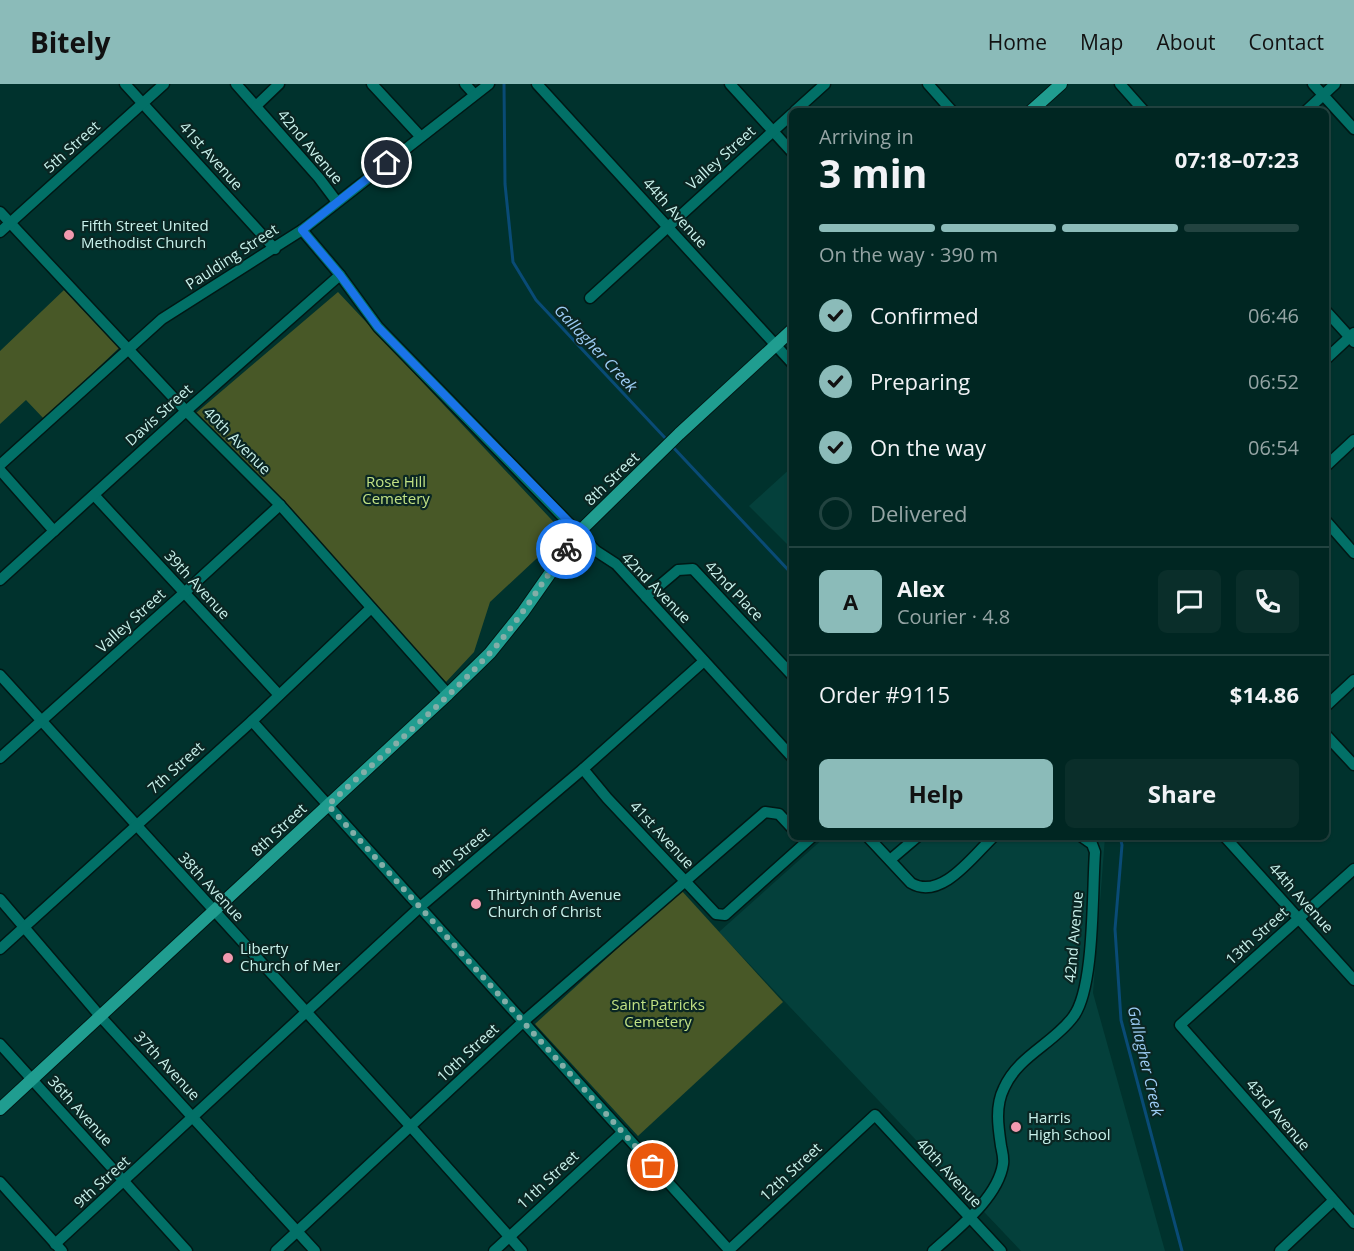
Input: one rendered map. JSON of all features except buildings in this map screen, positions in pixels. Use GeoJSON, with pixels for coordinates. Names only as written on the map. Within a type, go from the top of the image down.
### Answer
{"type":"FeatureCollection","features":[{"type":"Feature","properties":{"kind":"main road"},"geometry":{"type":"LineString","coordinates":[[1034,108],[1061,84]]}},
{"type":"Feature","properties":{"kind":"main road","name":"8th Street"},"geometry":{"type":"LineString","coordinates":[[0,1109],[490,653],[523,612],[579,532],[660,452],[789,333]]}},
{"type":"Feature","properties":{"kind":"street","name":"41st Avenue"},"geometry":{"type":"LineString","coordinates":[[125,84],[275,249]]}},
{"type":"Feature","properties":{"kind":"street","name":"5th Street"},"geometry":{"type":"LineString","coordinates":[[0,232],[164,84]]}},
{"type":"Feature","properties":{"kind":"street","name":"42nd Avenue"},"geometry":{"type":"LineString","coordinates":[[236,84],[319,178],[337,202]]}},
{"type":"Feature","properties":{"kind":"street"},"geometry":{"type":"LineString","coordinates":[[256,106],[279,84]]}},
{"type":"Feature","properties":{"kind":"street"},"geometry":{"type":"LineString","coordinates":[[372,84],[420,136]]}},
{"type":"Feature","properties":{"kind":"street"},"geometry":{"type":"LineString","coordinates":[[465,84],[474,94]]}},
{"type":"Feature","properties":{"kind":"street","name":"Paulding Street"},"geometry":{"type":"LineString","coordinates":[[0,465],[162,319],[302,230],[489,84]]}},
{"type":"Feature","properties":{"kind":"street","name":"44th Avenue"},"geometry":{"type":"LineString","coordinates":[[537,84],[789,360]]}},
{"type":"Feature","properties":{"kind":"street"},"geometry":{"type":"LineString","coordinates":[[730,84],[789,149]]}},
{"type":"Feature","properties":{"kind":"street","name":"Valley Street"},"geometry":{"type":"LineString","coordinates":[[798,108],[825,84]]}},
{"type":"Feature","properties":{"kind":"street"},"geometry":{"type":"LineString","coordinates":[[928,84],[949,108]]}},
{"type":"Feature","properties":{"kind":"street"},"geometry":{"type":"LineString","coordinates":[[1120,84],[1141,108]]}},
{"type":"Feature","properties":{"kind":"street"},"geometry":{"type":"LineString","coordinates":[[1313,84],[1354,129]]}},
{"type":"Feature","properties":{"kind":"street"},"geometry":{"type":"LineString","coordinates":[[1309,108],[1335,84]]}},
{"type":"Feature","properties":{"kind":"street","name":"Valley Street"},"geometry":{"type":"LineString","coordinates":[[590,298],[789,116]]}},
{"type":"Feature","properties":{"kind":"street","name":"40th Avenue"},"geometry":{"type":"LineString","coordinates":[[0,212],[186,411],[280,505],[448,694]]}},
{"type":"Feature","properties":{"kind":"street","name":"42nd Avenue"},"geometry":{"type":"LineString","coordinates":[[302,230],[340,275],[378,327],[596,551],[616,564],[789,753]]}},
{"type":"Feature","properties":{"kind":"street","name":"Davis Street"},"geometry":{"type":"LineString","coordinates":[[0,579],[340,275]]}},
{"type":"Feature","properties":{"kind":"street"},"geometry":{"type":"LineString","coordinates":[[1329,313],[1353,337],[1329,356]]}},
{"type":"Feature","properties":{"kind":"street"},"geometry":{"type":"LineString","coordinates":[[1329,463],[1354,440]]}},
{"type":"Feature","properties":{"kind":"street"},"geometry":{"type":"LineString","coordinates":[[0,470],[54,531]]}},
{"type":"Feature","properties":{"kind":"street","name":"39th Avenue"},"geometry":{"type":"LineString","coordinates":[[94,495],[279,694]]}},
{"type":"Feature","properties":{"kind":"street","name":"Valley Street"},"geometry":{"type":"LineString","coordinates":[[0,758],[280,505]]}},
{"type":"Feature","properties":{"kind":"street"},"geometry":{"type":"LineString","coordinates":[[1329,524],[1354,553]]}},
{"type":"Feature","properties":{"kind":"street","name":"42nd Place"},"geometry":{"type":"LineString","coordinates":[[646,597],[678,570],[693,569],[789,672]]}},
{"type":"Feature","properties":{"kind":"street","name":"7th Street"},"geometry":{"type":"LineString","coordinates":[[0,949],[252,720],[371,608]]}},
{"type":"Feature","properties":{"kind":"street","name":"9th Street"},"geometry":{"type":"LineString","coordinates":[[58,1247],[124,1182],[420,907],[583,769],[704,661]]}},
{"type":"Feature","properties":{"kind":"street","name":"38th Avenue"},"geometry":{"type":"LineString","coordinates":[[0,675],[522,1251]]}},
{"type":"Feature","properties":{"kind":"street"},"geometry":{"type":"LineString","coordinates":[[1329,703],[1354,680]]}},
{"type":"Feature","properties":{"kind":"street"},"geometry":{"type":"LineString","coordinates":[[252,720],[729,1251]]}},
{"type":"Feature","properties":{"kind":"street"},"geometry":{"type":"LineString","coordinates":[[1329,738],[1354,765]]}},
{"type":"Feature","properties":{"kind":"street","name":"41st Avenue"},"geometry":{"type":"LineString","coordinates":[[583,769],[607,798],[716,914],[725,915],[805,840]]}},
{"type":"Feature","properties":{"kind":"street","name":"10th Street"},"geometry":{"type":"LineString","coordinates":[[276,1251],[524,1021],[765,812],[779,814],[789,825]]}},
{"type":"Feature","properties":{"kind":"street"},"geometry":{"type":"LineString","coordinates":[[871,840],[911,884],[919,888],[932,888],[947,881],[990,840]]}},
{"type":"Feature","properties":{"kind":"street"},"geometry":{"type":"LineString","coordinates":[[890,860],[913,840]]}},
{"type":"Feature","properties":{"kind":"street","name":"42nd Avenue"},"geometry":{"type":"LineString","coordinates":[[970,1218],[997,1183],[1003,1162],[997,1107],[1003,1088],[1019,1065],[1033,1051],[1050,1040],[1073,1017],[1083,1000],[1091,934],[1095,852],[1092,844],[1086,840]]}},
{"type":"Feature","properties":{"kind":"street","name":"44th Avenue"},"geometry":{"type":"LineString","coordinates":[[1228,840],[1354,980]]}},
{"type":"Feature","properties":{"kind":"street","name":"13th Street"},"geometry":{"type":"LineString","coordinates":[[1180,1025],[1354,869]]}},
{"type":"Feature","properties":{"kind":"street","name":"37th Avenue"},"geometry":{"type":"LineString","coordinates":[[0,899],[100,1016],[315,1251]]}},
{"type":"Feature","properties":{"kind":"street","name":"43rd Avenue"},"geometry":{"type":"LineString","coordinates":[[1180,1025],[1354,1223]]}},
{"type":"Feature","properties":{"kind":"street","name":"36th Avenue"},"geometry":{"type":"LineString","coordinates":[[0,1044],[187,1251]]}},
{"type":"Feature","properties":{"kind":"street","name":"40th Avenue"},"geometry":{"type":"LineString","coordinates":[[875,1115],[1001,1251]]}},
{"type":"Feature","properties":{"kind":"street","name":"12th Street"},"geometry":{"type":"LineString","coordinates":[[729,1251],[875,1115]]}},
{"type":"Feature","properties":{"kind":"street","name":"11th Street"},"geometry":{"type":"LineString","coordinates":[[494,1251],[623,1132]]}},
{"type":"Feature","properties":{"kind":"street"},"geometry":{"type":"LineString","coordinates":[[0,1182],[58,1247]]}},
{"type":"Feature","properties":{"kind":"street"},"geometry":{"type":"LineString","coordinates":[[1281,1251],[1334,1202]]}},
{"type":"Feature","properties":{"kind":"street"},"geometry":{"type":"LineString","coordinates":[[933,1251],[970,1218]]}},
{"type":"Feature","properties":{"kind":"shaded area"},"geometry":{"type":"Polygon","coordinates":[[[789,470],[789,546],[749,506],[789,470]]]}},
{"type":"Feature","properties":{"kind":"shaded area","name":"Harris High School"},"geometry":{"type":"Polygon","coordinates":[[[822,840],[1105,840],[1093,993],[1165,1251],[1021,1251],[719,932],[822,840]]]}},
{"type":"Feature","properties":{"kind":"green space"},"geometry":{"type":"Polygon","coordinates":[[[64,290],[119,348],[44,419],[26,400],[0,424],[0,351],[64,290]]]}},
{"type":"Feature","properties":{"kind":"green space","name":"Rose Hill Cemetery"},"geometry":{"type":"Polygon","coordinates":[[[338,292],[564,533],[490,602],[474,652],[446,682],[196,413],[338,292]]]}},
{"type":"Feature","properties":{"kind":"green space","name":"Saint Patricks Cemetery"},"geometry":{"type":"Polygon","coordinates":[[[681,890],[783,1002],[638,1136],[535,1024],[681,890]]]}},
{"type":"Feature","properties":{"kind":"waterway","name":"Gallagher Creek"},"geometry":{"type":"LineString","coordinates":[[504,84],[505,184],[513,262],[536,300],[667,440]]}},
{"type":"Feature","properties":{"kind":"waterway","name":"Gallagher Creek"},"geometry":{"type":"LineString","coordinates":[[671,445],[789,571]]}},
{"type":"Feature","properties":{"kind":"waterway","name":"Gallagher Creek"},"geometry":{"type":"LineString","coordinates":[[1121,840],[1115,929],[1121,1020],[1182,1251]]}},
{"type":"Feature","properties":{"kind":"way so far"},"geometry":{"type":"LineString","coordinates":[[566,549],[523,612],[490,653],[328,805],[653,1166]]}},
{"type":"Feature","properties":{"kind":"place","name":"Fifth Street United Methodist Church"},"geometry":{"type":"Point","coordinates":[69,235]}},
{"type":"Feature","properties":{"kind":"place","name":"Thirtyninth Avenue Church of Christ"},"geometry":{"type":"Point","coordinates":[476,904]}},
{"type":"Feature","properties":{"kind":"place","name":"Liberty Church of Mer"},"geometry":{"type":"Point","coordinates":[228,958]}},
{"type":"Feature","properties":{"kind":"place","name":"Harris High School"},"geometry":{"type":"Point","coordinates":[1016,1127]}},
{"type":"Feature","properties":{"kind":"route"},"geometry":{"type":"LineString","coordinates":[[387,163],[302,230],[340,275],[378,327],[579,532],[566,549]]}}]}
